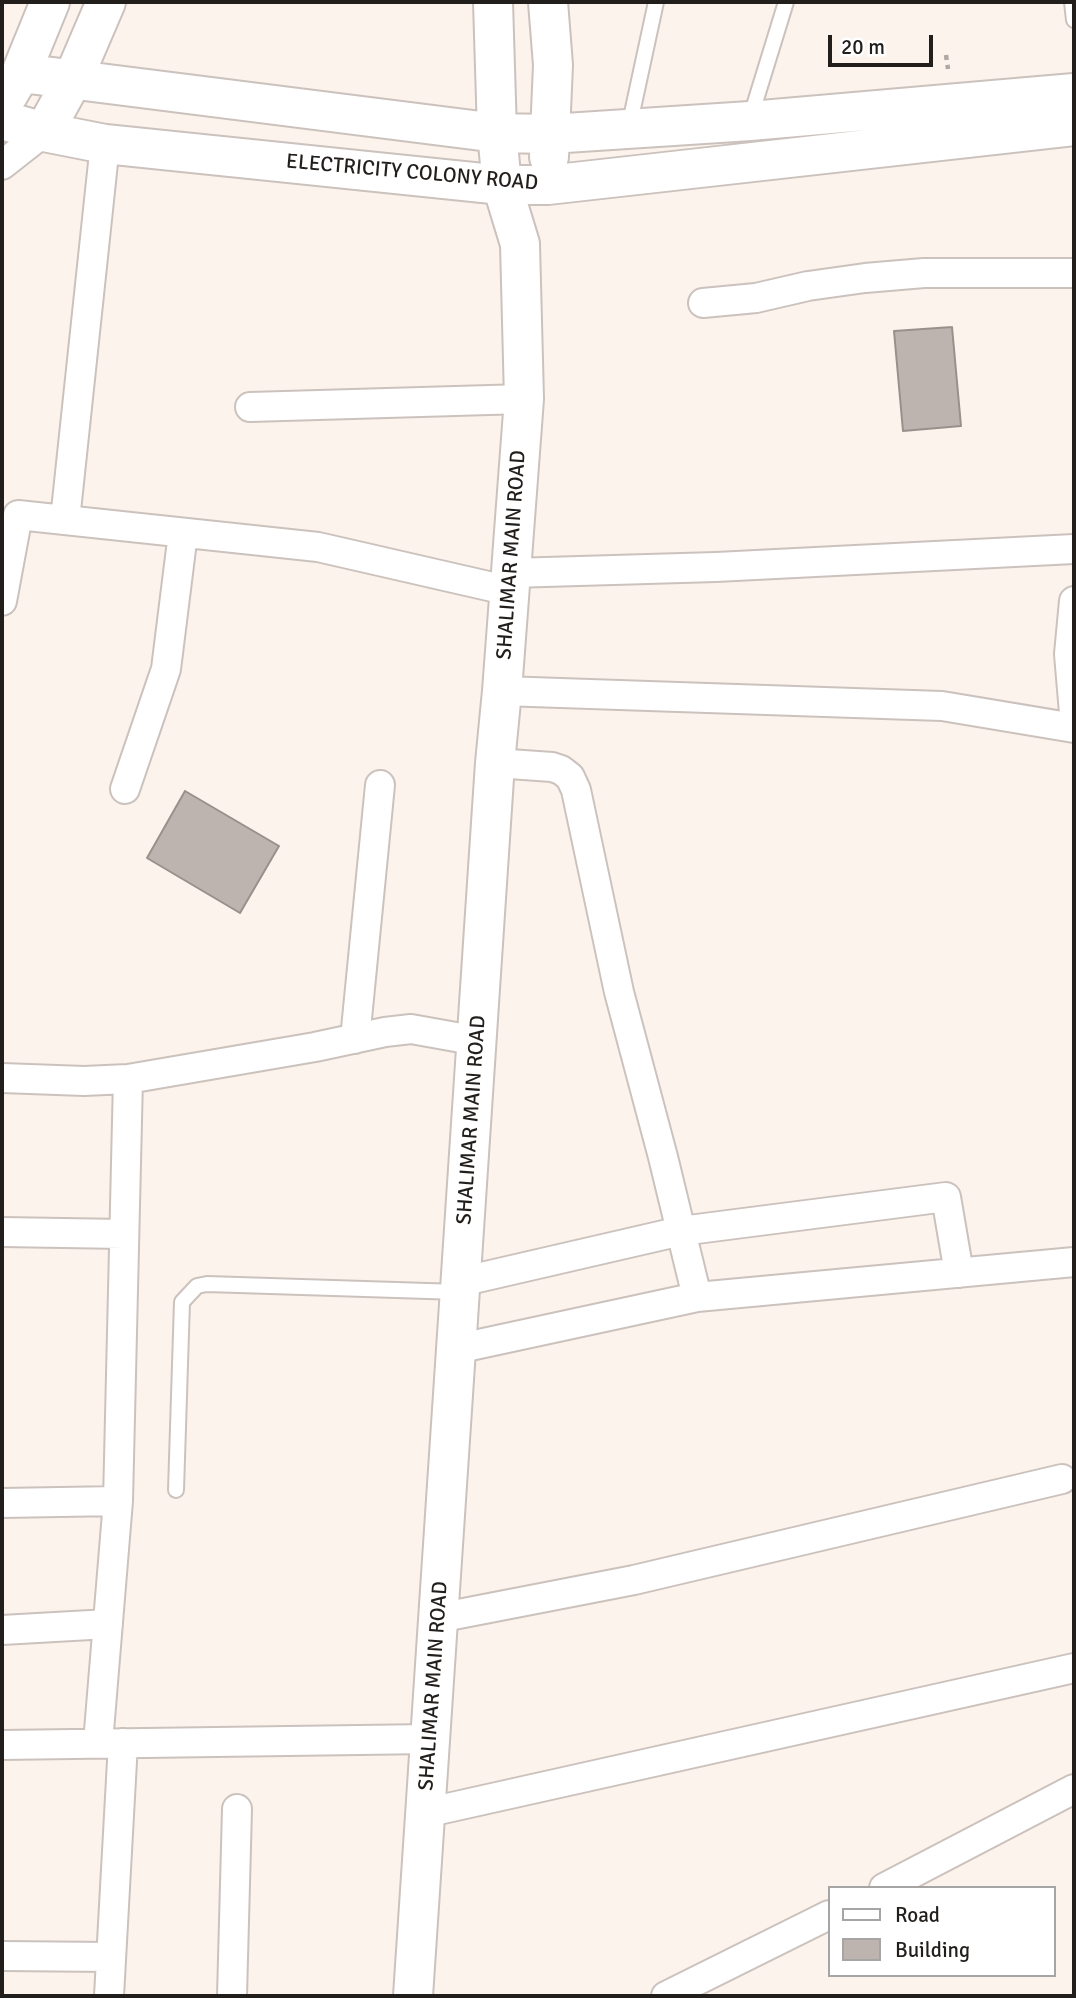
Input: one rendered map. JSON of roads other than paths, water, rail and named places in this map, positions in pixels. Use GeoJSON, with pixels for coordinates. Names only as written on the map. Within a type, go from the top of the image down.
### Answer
{"type":"FeatureCollection","features":[{"type":"Feature","properties":{"kind":"street"},"geometry":{"type":"LineString","coordinates":[[2,106],[21,73],[50,2]]}},
{"type":"Feature","properties":{"kind":"street"},"geometry":{"type":"LineString","coordinates":[[2,165],[44,132],[73,79],[106,2]]}},
{"type":"Feature","properties":{"kind":"street","name":"SHALIMAR MAIN ROAD"},"geometry":{"type":"LineString","coordinates":[[413,1996],[495,763],[524,399],[520,244],[502,185],[497,133],[493,2]]}},
{"type":"Feature","properties":{"kind":"street"},"geometry":{"type":"LineString","coordinates":[[548,2],[553,65],[548,185]]}},
{"type":"Feature","properties":{"kind":"street","name":"ELECTRICITY COLONY ROAD"},"geometry":{"type":"LineString","coordinates":[[21,73],[497,133],[550,134],[750,121],[1074,106]]}},
{"type":"Feature","properties":{"kind":"street","name":"ELECTRICITY COLONY ROAD"},"geometry":{"type":"LineString","coordinates":[[2,120],[44,132],[105,144],[502,185],[548,185],[1074,106]]}},
{"type":"Feature","properties":{"kind":"street"},"geometry":{"type":"LineString","coordinates":[[65,520],[105,144]]}},
{"type":"Feature","properties":{"kind":"street","name":"SHALIMAR MAIN ROAD"},"geometry":{"type":"LineString","coordinates":[[520,244],[548,185]]}},
{"type":"Feature","properties":{"kind":"street"},"geometry":{"type":"LineString","coordinates":[[703,303],[756,298],[808,286],[864,278],[924,273],[1074,273]]}},
{"type":"Feature","properties":{"kind":"street"},"geometry":{"type":"LineString","coordinates":[[250,407],[524,399]]}},
{"type":"Feature","properties":{"kind":"street"},"geometry":{"type":"LineString","coordinates":[[2,601],[10,514],[318,547],[510,582],[716,567],[1074,549]]}},
{"type":"Feature","properties":{"kind":"street"},"geometry":{"type":"LineString","coordinates":[[125,789],[166,669],[183,533]]}},
{"type":"Feature","properties":{"kind":"street"},"geometry":{"type":"LineString","coordinates":[[1074,601],[1069,654],[1074,713]]}},
{"type":"Feature","properties":{"kind":"street"},"geometry":{"type":"LineString","coordinates":[[502,691],[942,706],[1074,728]]}},
{"type":"Feature","properties":{"kind":"street"},"geometry":{"type":"LineString","coordinates":[[495,763],[552,767],[570,777],[576,790],[619,992],[697,1297]]}},
{"type":"Feature","properties":{"kind":"street"},"geometry":{"type":"LineString","coordinates":[[355,1039],[380,785]]}},
{"type":"Feature","properties":{"kind":"street"},"geometry":{"type":"LineString","coordinates":[[2,1078],[84,1081],[128,1079],[411,1029],[478,1041]]}},
{"type":"Feature","properties":{"kind":"street"},"geometry":{"type":"LineString","coordinates":[[108,1996],[111,1957],[111,1743],[108,1624],[118,1501],[128,1079]]}},
{"type":"Feature","properties":{"kind":"street"},"geometry":{"type":"LineString","coordinates":[[460,1287],[681,1231],[946,1197],[959,1273]]}},
{"type":"Feature","properties":{"kind":"street"},"geometry":{"type":"LineString","coordinates":[[2,1232],[124,1234]]}},
{"type":"Feature","properties":{"kind":"street"},"geometry":{"type":"LineString","coordinates":[[456,1349],[697,1297],[1074,1262]]}},
{"type":"Feature","properties":{"kind":"street"},"geometry":{"type":"LineString","coordinates":[[438,1618],[634,1580],[1062,1479]]}},
{"type":"Feature","properties":{"kind":"street"},"geometry":{"type":"LineString","coordinates":[[2,1503],[118,1501]]}},
{"type":"Feature","properties":{"kind":"street"},"geometry":{"type":"LineString","coordinates":[[2,1630],[108,1624]]}},
{"type":"Feature","properties":{"kind":"street"},"geometry":{"type":"LineString","coordinates":[[425,1813],[1074,1668]]}},
{"type":"Feature","properties":{"kind":"street"},"geometry":{"type":"LineString","coordinates":[[2,1745],[430,1740]]}},
{"type":"Feature","properties":{"kind":"street"},"geometry":{"type":"LineString","coordinates":[[888,1886],[1074,1789]]}},
{"type":"Feature","properties":{"kind":"street"},"geometry":{"type":"LineString","coordinates":[[232,1996],[237,1809]]}},
{"type":"Feature","properties":{"kind":"street"},"geometry":{"type":"LineString","coordinates":[[666,1996],[828,1915]]}},
{"type":"Feature","properties":{"kind":"street"},"geometry":{"type":"LineString","coordinates":[[2,1956],[111,1957]]}},
{"type":"Feature","properties":{"kind":"lane"},"geometry":{"type":"LineString","coordinates":[[629,129],[656,2]]}},
{"type":"Feature","properties":{"kind":"lane"},"geometry":{"type":"LineString","coordinates":[[750,121],[786,2]]}},
{"type":"Feature","properties":{"kind":"lane"},"geometry":{"type":"LineString","coordinates":[[1072,2],[1074,19]]}},
{"type":"Feature","properties":{"kind":"lane"},"geometry":{"type":"LineString","coordinates":[[176,1490],[181,1302],[197,1286],[460,1287]]}}]}
